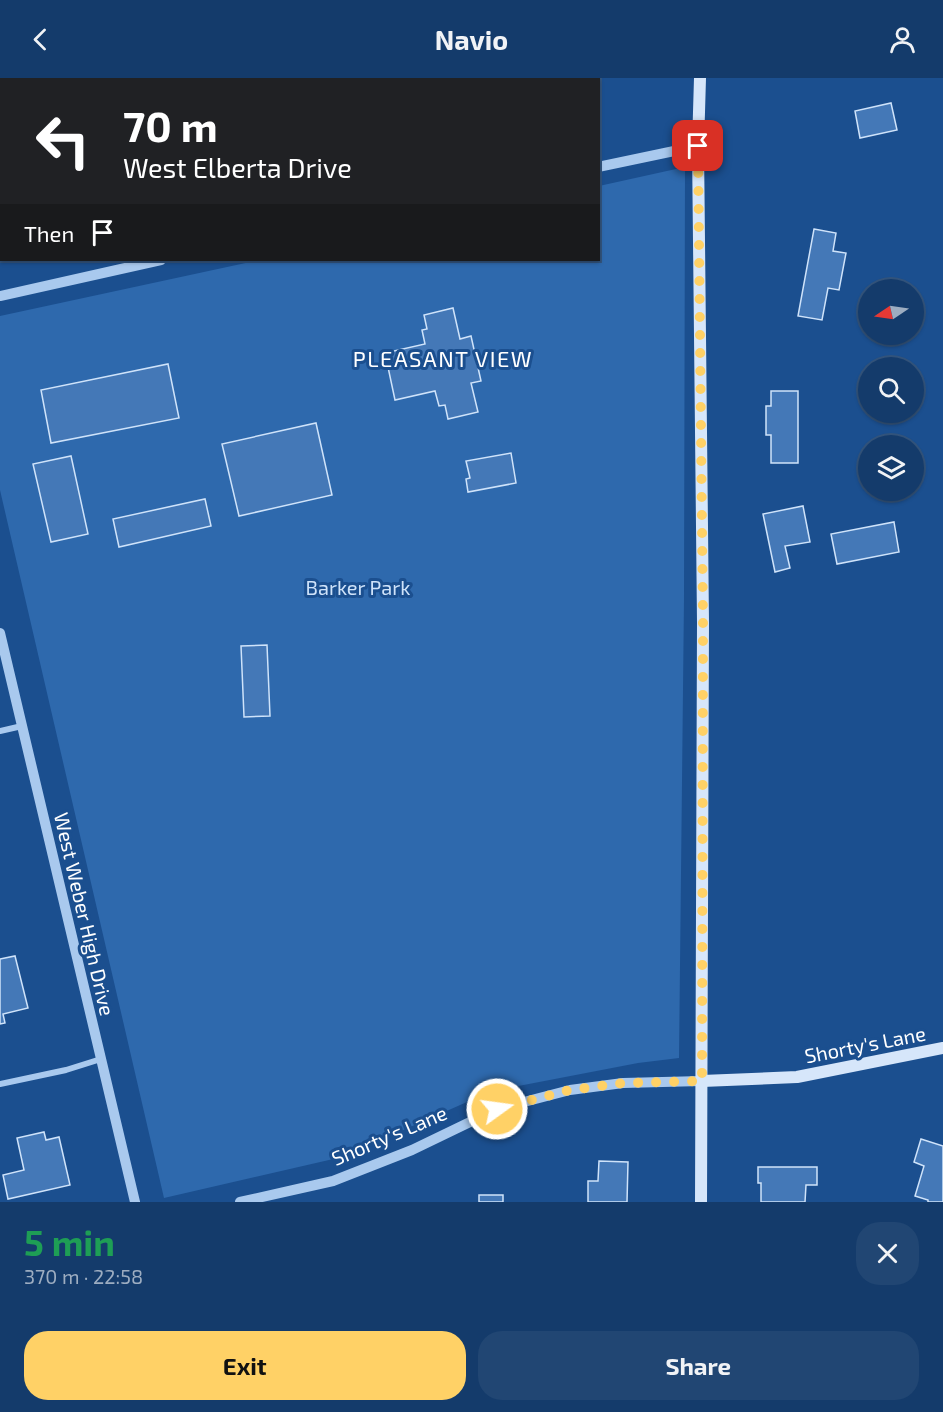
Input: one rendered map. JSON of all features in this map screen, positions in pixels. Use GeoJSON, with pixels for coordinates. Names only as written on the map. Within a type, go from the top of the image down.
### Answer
{"type":"FeatureCollection","features":[{"type":"Feature","properties":{"kind":"main road"},"geometry":{"type":"LineString","coordinates":[[700,78],[698,146],[703,613],[701,1202]]}},
{"type":"Feature","properties":{"kind":"main road","name":"Shorty's Lane"},"geometry":{"type":"LineString","coordinates":[[702,1081],[797,1077],[943,1048]]}},
{"type":"Feature","properties":{"kind":"street"},"geometry":{"type":"LineString","coordinates":[[600,167],[698,146]]}},
{"type":"Feature","properties":{"kind":"street"},"geometry":{"type":"LineString","coordinates":[[0,296],[157,261]]}},
{"type":"Feature","properties":{"kind":"street","name":"West Weber High Drive"},"geometry":{"type":"LineString","coordinates":[[0,633],[135,1202]]}},
{"type":"Feature","properties":{"kind":"street"},"geometry":{"type":"LineString","coordinates":[[0,730],[22,726]]}},
{"type":"Feature","properties":{"kind":"street"},"geometry":{"type":"LineString","coordinates":[[0,1084],[66,1070],[101,1059]]}},
{"type":"Feature","properties":{"kind":"street","name":"Shorty's Lane"},"geometry":{"type":"LineString","coordinates":[[240,1202],[333,1181],[412,1150],[497,1109],[570,1090],[624,1083],[702,1081]]}},
{"type":"Feature","properties":{"kind":"green space","name":"Barker Park"},"geometry":{"type":"Polygon","coordinates":[[[685,167],[684,598],[679,1058],[638,1063],[492,1091],[342,1157],[164,1198],[0,490],[0,316],[255,261],[600,261],[600,186],[685,167]]]}},
{"type":"Feature","properties":{"kind":"building"},"geometry":{"type":"Polygon","coordinates":[[[891,103],[897,130],[860,138],[855,111],[891,103]]]}},
{"type":"Feature","properties":{"kind":"building"},"geometry":{"type":"Polygon","coordinates":[[[814,229],[836,233],[833,251],[846,253],[839,290],[828,288],[822,320],[798,316],[814,229]]]}},
{"type":"Feature","properties":{"kind":"building"},"geometry":{"type":"Polygon","coordinates":[[[453,308],[460,339],[471,336],[481,381],[471,383],[478,412],[448,419],[445,405],[439,406],[435,391],[395,400],[385,353],[425,344],[422,330],[427,329],[424,315],[453,308]]]}},
{"type":"Feature","properties":{"kind":"building"},"geometry":{"type":"Polygon","coordinates":[[[168,364],[179,418],[51,443],[41,390],[168,364]]]}},
{"type":"Feature","properties":{"kind":"building"},"geometry":{"type":"Polygon","coordinates":[[[771,391],[798,391],[798,463],[771,463],[771,435],[766,435],[766,406],[771,406],[771,391]]]}},
{"type":"Feature","properties":{"kind":"building"},"geometry":{"type":"Polygon","coordinates":[[[316,423],[332,495],[239,516],[222,444],[316,423]]]}},
{"type":"Feature","properties":{"kind":"building"},"geometry":{"type":"Polygon","coordinates":[[[511,453],[516,483],[468,492],[466,479],[470,478],[466,461],[511,453]]]}},
{"type":"Feature","properties":{"kind":"building"},"geometry":{"type":"Polygon","coordinates":[[[71,456],[88,534],[51,542],[33,464],[71,456]]]}},
{"type":"Feature","properties":{"kind":"building"},"geometry":{"type":"Polygon","coordinates":[[[205,499],[211,526],[119,547],[113,519],[205,499]]]}},
{"type":"Feature","properties":{"kind":"building"},"geometry":{"type":"Polygon","coordinates":[[[803,506],[810,542],[785,546],[790,568],[775,572],[763,514],[803,506]]]}},
{"type":"Feature","properties":{"kind":"building"},"geometry":{"type":"Polygon","coordinates":[[[894,522],[899,552],[837,564],[831,534],[894,522]]]}},
{"type":"Feature","properties":{"kind":"building"},"geometry":{"type":"Polygon","coordinates":[[[267,645],[270,716],[244,717],[241,646],[267,645]]]}},
{"type":"Feature","properties":{"kind":"building"},"geometry":{"type":"Polygon","coordinates":[[[15,956],[28,1008],[3,1014],[5,1023],[0,1024],[0,959],[15,956]]]}},
{"type":"Feature","properties":{"kind":"building"},"geometry":{"type":"Polygon","coordinates":[[[44,1132],[46,1140],[59,1137],[70,1185],[8,1199],[3,1175],[24,1170],[17,1138],[44,1132]]]}},
{"type":"Feature","properties":{"kind":"building"},"geometry":{"type":"Polygon","coordinates":[[[921,1139],[943,1146],[943,1202],[928,1202],[928,1200],[915,1196],[924,1166],[914,1162],[921,1139]]]}},
{"type":"Feature","properties":{"kind":"building"},"geometry":{"type":"Polygon","coordinates":[[[599,1161],[628,1162],[627,1202],[588,1202],[588,1181],[598,1181],[599,1161]]]}},
{"type":"Feature","properties":{"kind":"building"},"geometry":{"type":"Polygon","coordinates":[[[758,1167],[817,1167],[817,1185],[806,1185],[805,1202],[761,1202],[758,1167]]]}},
{"type":"Feature","properties":{"kind":"building"},"geometry":{"type":"Polygon","coordinates":[[[479,1195],[503,1195],[503,1202],[479,1202],[479,1195]]]}},
{"type":"Feature","properties":{"kind":"district","name":"PLEASANT VIEW"},"geometry":{"type":"Point","coordinates":[443,358]}},
{"type":"Feature","properties":{"kind":"route"},"geometry":{"type":"LineString","coordinates":[[497,1109],[570,1090],[624,1083],[702,1081],[703,622],[698,146]]}}]}
